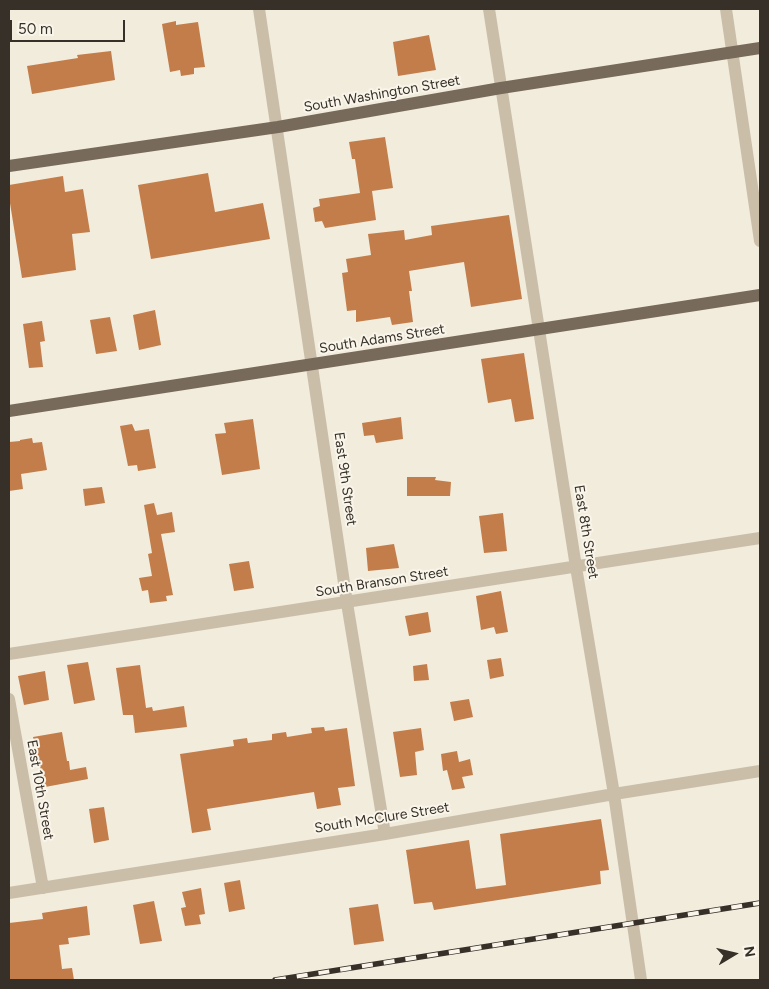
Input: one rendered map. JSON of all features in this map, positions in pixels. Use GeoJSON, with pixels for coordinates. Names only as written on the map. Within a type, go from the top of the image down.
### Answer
{"type":"FeatureCollection","features":[{"type":"Feature","properties":{"kind":"main road","name":"South Washington Street"},"geometry":{"type":"LineString","coordinates":[[9,166],[278,127],[502,88],[760,48]]}},
{"type":"Feature","properties":{"kind":"main road","name":"South Adams Street"},"geometry":{"type":"LineString","coordinates":[[9,412],[760,295]]}},
{"type":"Feature","properties":{"kind":"street","name":"East 9th Street"},"geometry":{"type":"LineString","coordinates":[[259,9],[348,603],[385,834]]}},
{"type":"Feature","properties":{"kind":"street","name":"East 8th Street"},"geometry":{"type":"LineString","coordinates":[[489,9],[576,567],[614,794],[641,980]]}},
{"type":"Feature","properties":{"kind":"street"},"geometry":{"type":"LineString","coordinates":[[726,9],[760,241]]}},
{"type":"Feature","properties":{"kind":"street","name":"South Branson Street"},"geometry":{"type":"LineString","coordinates":[[9,654],[760,538]]}},
{"type":"Feature","properties":{"kind":"street","name":"East 10th Street"},"geometry":{"type":"LineString","coordinates":[[9,699],[43,888]]}},
{"type":"Feature","properties":{"kind":"street","name":"South McClure Street"},"geometry":{"type":"LineString","coordinates":[[9,893],[385,834],[614,794],[760,771]]}},
{"type":"Feature","properties":{"kind":"building"},"geometry":{"type":"Polygon","coordinates":[[[176,21],[176,25],[198,22],[205,67],[194,68],[194,74],[181,76],[180,70],[170,72],[162,24],[176,21]]]}},
{"type":"Feature","properties":{"kind":"building"},"geometry":{"type":"Polygon","coordinates":[[[429,35],[436,70],[398,76],[393,42],[429,35]]]}},
{"type":"Feature","properties":{"kind":"building"},"geometry":{"type":"Polygon","coordinates":[[[111,51],[115,80],[32,94],[27,66],[78,58],[77,55],[111,51]]]}},
{"type":"Feature","properties":{"kind":"building"},"geometry":{"type":"Polygon","coordinates":[[[385,137],[393,188],[372,191],[376,220],[325,228],[322,221],[315,222],[313,208],[320,206],[319,199],[360,193],[355,159],[352,159],[349,142],[385,137]]]}},
{"type":"Feature","properties":{"kind":"building"},"geometry":{"type":"Polygon","coordinates":[[[208,173],[215,212],[263,203],[270,239],[151,259],[138,185],[208,173]]]}},
{"type":"Feature","properties":{"kind":"building"},"geometry":{"type":"Polygon","coordinates":[[[63,176],[65,192],[83,189],[90,232],[72,234],[76,270],[22,278],[9,197],[9,185],[63,176]]]}},
{"type":"Feature","properties":{"kind":"building"},"geometry":{"type":"Polygon","coordinates":[[[509,215],[522,299],[471,307],[464,262],[409,271],[412,291],[409,291],[413,322],[392,325],[390,317],[356,322],[356,310],[347,311],[342,273],[348,272],[346,259],[371,255],[368,234],[404,230],[405,240],[432,235],[431,226],[509,215]]]}},
{"type":"Feature","properties":{"kind":"building"},"geometry":{"type":"Polygon","coordinates":[[[155,310],[161,345],[139,350],[133,315],[155,310]]]}},
{"type":"Feature","properties":{"kind":"building"},"geometry":{"type":"Polygon","coordinates":[[[110,317],[117,351],[96,354],[90,320],[110,317]]]}},
{"type":"Feature","properties":{"kind":"building"},"geometry":{"type":"Polygon","coordinates":[[[42,321],[45,341],[40,342],[43,367],[29,368],[23,324],[42,321]]]}},
{"type":"Feature","properties":{"kind":"building"},"geometry":{"type":"Polygon","coordinates":[[[524,353],[534,419],[515,422],[511,399],[488,403],[481,359],[524,353]]]}},
{"type":"Feature","properties":{"kind":"building"},"geometry":{"type":"Polygon","coordinates":[[[401,417],[403,439],[376,443],[374,435],[364,436],[362,423],[401,417]]]}},
{"type":"Feature","properties":{"kind":"building"},"geometry":{"type":"Polygon","coordinates":[[[253,419],[260,469],[222,475],[215,434],[226,433],[224,423],[253,419]]]}},
{"type":"Feature","properties":{"kind":"building"},"geometry":{"type":"Polygon","coordinates":[[[132,424],[135,431],[149,429],[156,468],[138,471],[137,465],[128,466],[120,426],[132,424]]]}},
{"type":"Feature","properties":{"kind":"building"},"geometry":{"type":"Polygon","coordinates":[[[32,438],[33,443],[42,442],[47,470],[21,474],[23,489],[9,491],[9,442],[32,438]]]}},
{"type":"Feature","properties":{"kind":"building"},"geometry":{"type":"Polygon","coordinates":[[[407,477],[436,477],[435,480],[451,482],[450,496],[407,496],[407,477]]]}},
{"type":"Feature","properties":{"kind":"building"},"geometry":{"type":"Polygon","coordinates":[[[102,487],[105,503],[85,506],[83,489],[102,487]]]}},
{"type":"Feature","properties":{"kind":"building"},"geometry":{"type":"Polygon","coordinates":[[[154,503],[157,515],[172,512],[175,532],[161,534],[173,595],[166,596],[167,601],[150,603],[148,590],[142,591],[139,578],[152,576],[148,554],[152,553],[144,505],[154,503]]]}},
{"type":"Feature","properties":{"kind":"building"},"geometry":{"type":"Polygon","coordinates":[[[503,513],[507,551],[484,553],[479,516],[503,513]]]}},
{"type":"Feature","properties":{"kind":"building"},"geometry":{"type":"Polygon","coordinates":[[[394,544],[399,568],[368,571],[366,548],[394,544]]]}},
{"type":"Feature","properties":{"kind":"building"},"geometry":{"type":"Polygon","coordinates":[[[249,561],[254,588],[234,591],[229,564],[249,561]]]}},
{"type":"Feature","properties":{"kind":"building"},"geometry":{"type":"Polygon","coordinates":[[[501,591],[508,632],[496,634],[494,627],[481,630],[476,596],[501,591]]]}},
{"type":"Feature","properties":{"kind":"building"},"geometry":{"type":"Polygon","coordinates":[[[428,612],[431,632],[409,636],[405,616],[428,612]]]}},
{"type":"Feature","properties":{"kind":"building"},"geometry":{"type":"Polygon","coordinates":[[[501,658],[504,676],[490,679],[487,660],[501,658]]]}},
{"type":"Feature","properties":{"kind":"building"},"geometry":{"type":"Polygon","coordinates":[[[88,662],[95,700],[74,704],[67,665],[88,662]]]}},
{"type":"Feature","properties":{"kind":"building"},"geometry":{"type":"Polygon","coordinates":[[[427,664],[429,680],[414,681],[413,666],[427,664]]]}},
{"type":"Feature","properties":{"kind":"building"},"geometry":{"type":"Polygon","coordinates":[[[140,665],[146,708],[152,707],[153,711],[184,706],[187,727],[135,733],[133,715],[123,715],[116,668],[140,665]]]}},
{"type":"Feature","properties":{"kind":"building"},"geometry":{"type":"Polygon","coordinates":[[[45,671],[49,700],[24,705],[18,676],[45,671]]]}},
{"type":"Feature","properties":{"kind":"building"},"geometry":{"type":"Polygon","coordinates":[[[469,699],[473,717],[454,721],[450,702],[469,699]]]}},
{"type":"Feature","properties":{"kind":"building"},"geometry":{"type":"Polygon","coordinates":[[[324,727],[325,731],[347,728],[355,786],[338,788],[341,805],[317,809],[314,792],[207,809],[211,830],[192,833],[180,754],[234,746],[233,740],[247,738],[248,743],[272,740],[272,734],[286,732],[287,737],[312,733],[311,728],[324,727]]]}},
{"type":"Feature","properties":{"kind":"building"},"geometry":{"type":"Polygon","coordinates":[[[421,728],[424,750],[415,752],[417,775],[400,777],[393,732],[421,728]]]}},
{"type":"Feature","properties":{"kind":"building"},"geometry":{"type":"Polygon","coordinates":[[[62,732],[70,770],[86,767],[88,779],[45,787],[33,737],[62,732]]]}},
{"type":"Feature","properties":{"kind":"building"},"geometry":{"type":"Polygon","coordinates":[[[457,751],[459,762],[470,759],[473,775],[462,777],[465,788],[452,790],[447,770],[443,771],[441,754],[457,751]]]}},
{"type":"Feature","properties":{"kind":"building"},"geometry":{"type":"Polygon","coordinates":[[[104,807],[109,840],[94,843],[89,809],[104,807]]]}},
{"type":"Feature","properties":{"kind":"building"},"geometry":{"type":"Polygon","coordinates":[[[601,819],[609,870],[600,871],[601,884],[434,910],[432,902],[414,904],[406,850],[469,840],[476,889],[506,885],[500,834],[601,819]]]}},
{"type":"Feature","properties":{"kind":"building"},"geometry":{"type":"Polygon","coordinates":[[[240,880],[245,909],[229,912],[224,883],[240,880]]]}},
{"type":"Feature","properties":{"kind":"building"},"geometry":{"type":"Polygon","coordinates":[[[201,888],[205,914],[199,915],[201,924],[185,926],[181,908],[186,907],[182,892],[201,888]]]}},
{"type":"Feature","properties":{"kind":"building"},"geometry":{"type":"Polygon","coordinates":[[[154,901],[162,941],[140,944],[133,905],[154,901]]]}},
{"type":"Feature","properties":{"kind":"building"},"geometry":{"type":"Polygon","coordinates":[[[378,904],[384,941],[354,945],[349,908],[378,904]]]}},
{"type":"Feature","properties":{"kind":"building"},"geometry":{"type":"Polygon","coordinates":[[[87,906],[90,935],[68,938],[69,944],[59,945],[62,969],[72,968],[74,980],[9,980],[9,923],[43,919],[42,913],[87,906]]]}},
{"type":"Feature","properties":{"kind":"railway"},"geometry":{"type":"LineString","coordinates":[[275,980],[760,903]]}}]}
